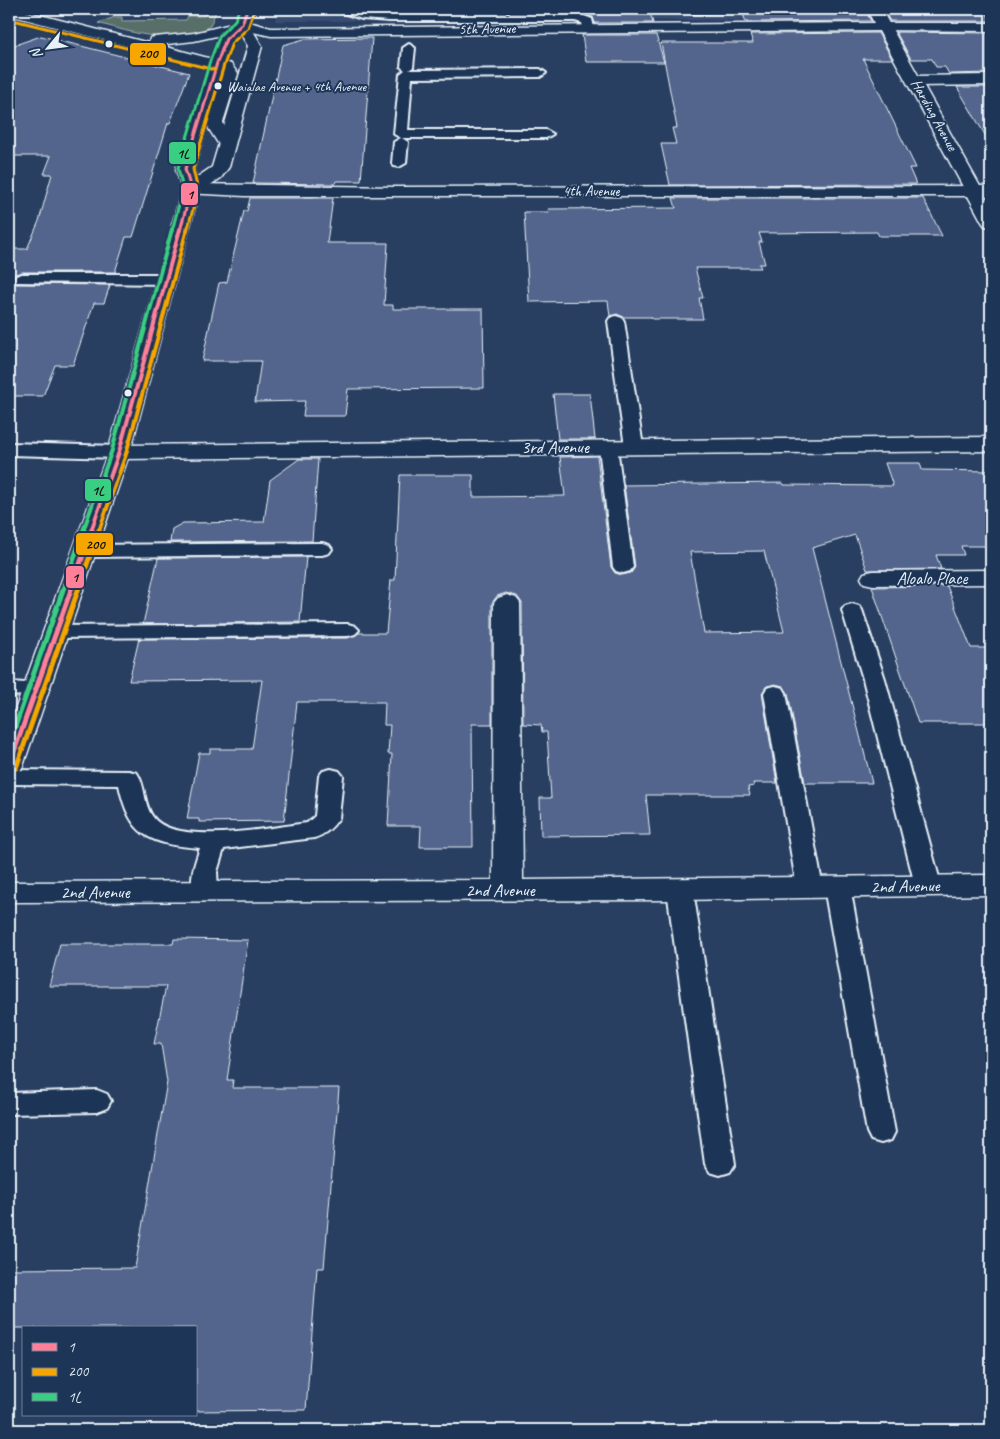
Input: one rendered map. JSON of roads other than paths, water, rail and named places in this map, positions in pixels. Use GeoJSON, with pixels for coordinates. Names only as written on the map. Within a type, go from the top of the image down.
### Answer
{"type":"FeatureCollection","features":[{"type":"Feature","properties":{"kind":"main road"},"geometry":{"type":"LineString","coordinates":[[9,766],[22,689],[55,632],[119,452],[191,189],[185,169],[217,63],[226,39],[240,25],[247,9]]}},
{"type":"Feature","properties":{"kind":"main road","name":"Harding Avenue"},"geometry":{"type":"LineString","coordinates":[[874,9],[915,81],[983,191],[991,222]]}},
{"type":"Feature","properties":{"kind":"main road"},"geometry":{"type":"LineString","coordinates":[[9,11],[217,63],[230,71],[215,122],[217,129],[227,144]]}},
{"type":"Feature","properties":{"kind":"main road"},"geometry":{"type":"LineString","coordinates":[[109,37],[175,40],[240,25]]}},
{"type":"Feature","properties":{"kind":"main road"},"geometry":{"type":"LineString","coordinates":[[191,189],[218,171],[227,144],[256,46],[253,38],[240,25]]}},
{"type":"Feature","properties":{"kind":"main road","name":"5th Avenue"},"geometry":{"type":"LineString","coordinates":[[240,25],[266,32],[588,28],[991,27]]}},
{"type":"Feature","properties":{"kind":"main road"},"geometry":{"type":"LineString","coordinates":[[915,81],[991,80]]}},
{"type":"Feature","properties":{"kind":"main road","name":"4th Avenue"},"geometry":{"type":"LineString","coordinates":[[191,189],[396,192],[983,191]]}},
{"type":"Feature","properties":{"kind":"main road","name":"3rd Avenue"},"geometry":{"type":"LineString","coordinates":[[119,452],[991,444]]}},
{"type":"Feature","properties":{"kind":"main road","name":"Aloalo Place"},"geometry":{"type":"LineString","coordinates":[[873,578],[991,577]]}},
{"type":"Feature","properties":{"kind":"main road"},"geometry":{"type":"LineString","coordinates":[[507,603],[508,890]]}},
{"type":"Feature","properties":{"kind":"main road","name":"2nd Avenue"},"geometry":{"type":"LineString","coordinates":[[9,892],[680,890],[991,885]]}},
{"type":"Feature","properties":{"kind":"lane"},"geometry":{"type":"LineString","coordinates":[[341,9],[362,15],[388,17],[576,17],[586,19],[588,21],[588,28]]}},
{"type":"Feature","properties":{"kind":"lane"},"geometry":{"type":"LineString","coordinates":[[693,10],[731,9],[738,27]]}},
{"type":"Feature","properties":{"kind":"lane"},"geometry":{"type":"LineString","coordinates":[[399,163],[409,48]]}},
{"type":"Feature","properties":{"kind":"lane"},"geometry":{"type":"LineString","coordinates":[[406,71],[540,73]]}},
{"type":"Feature","properties":{"kind":"lane"},"geometry":{"type":"LineString","coordinates":[[401,138],[546,134]]}},
{"type":"Feature","properties":{"kind":"lane"},"geometry":{"type":"LineString","coordinates":[[22,279],[166,279]]}},
{"type":"Feature","properties":{"kind":"lane"},"geometry":{"type":"LineString","coordinates":[[616,321],[634,446]]}},
{"type":"Feature","properties":{"kind":"lane"},"geometry":{"type":"LineString","coordinates":[[608,447],[624,567]]}},
{"type":"Feature","properties":{"kind":"lane"},"geometry":{"type":"LineString","coordinates":[[9,449],[119,452]]}},
{"type":"Feature","properties":{"kind":"lane"},"geometry":{"type":"LineString","coordinates":[[84,551],[322,549]]}},
{"type":"Feature","properties":{"kind":"lane"},"geometry":{"type":"LineString","coordinates":[[852,610],[874,678],[928,885]]}},
{"type":"Feature","properties":{"kind":"lane"},"geometry":{"type":"LineString","coordinates":[[55,632],[348,630]]}},
{"type":"Feature","properties":{"kind":"lane"},"geometry":{"type":"LineString","coordinates":[[775,693],[824,887],[881,1132]]}},
{"type":"Feature","properties":{"kind":"lane"},"geometry":{"type":"LineString","coordinates":[[9,777],[129,778],[140,816],[150,830],[173,837],[214,842],[314,830],[327,818],[331,776]]}},
{"type":"Feature","properties":{"kind":"lane"},"geometry":{"type":"LineString","coordinates":[[205,891],[205,872],[214,842]]}},
{"type":"Feature","properties":{"kind":"lane"},"geometry":{"type":"LineString","coordinates":[[680,890],[720,1164]]}},
{"type":"Feature","properties":{"kind":"lane"},"geometry":{"type":"LineString","coordinates":[[9,1104],[97,1101]]}},
{"type":"Feature","properties":{"kind":"place","name":"Waialae Avenue + 4th Avenue"},"geometry":{"type":"Point","coordinates":[218,86]}}]}
